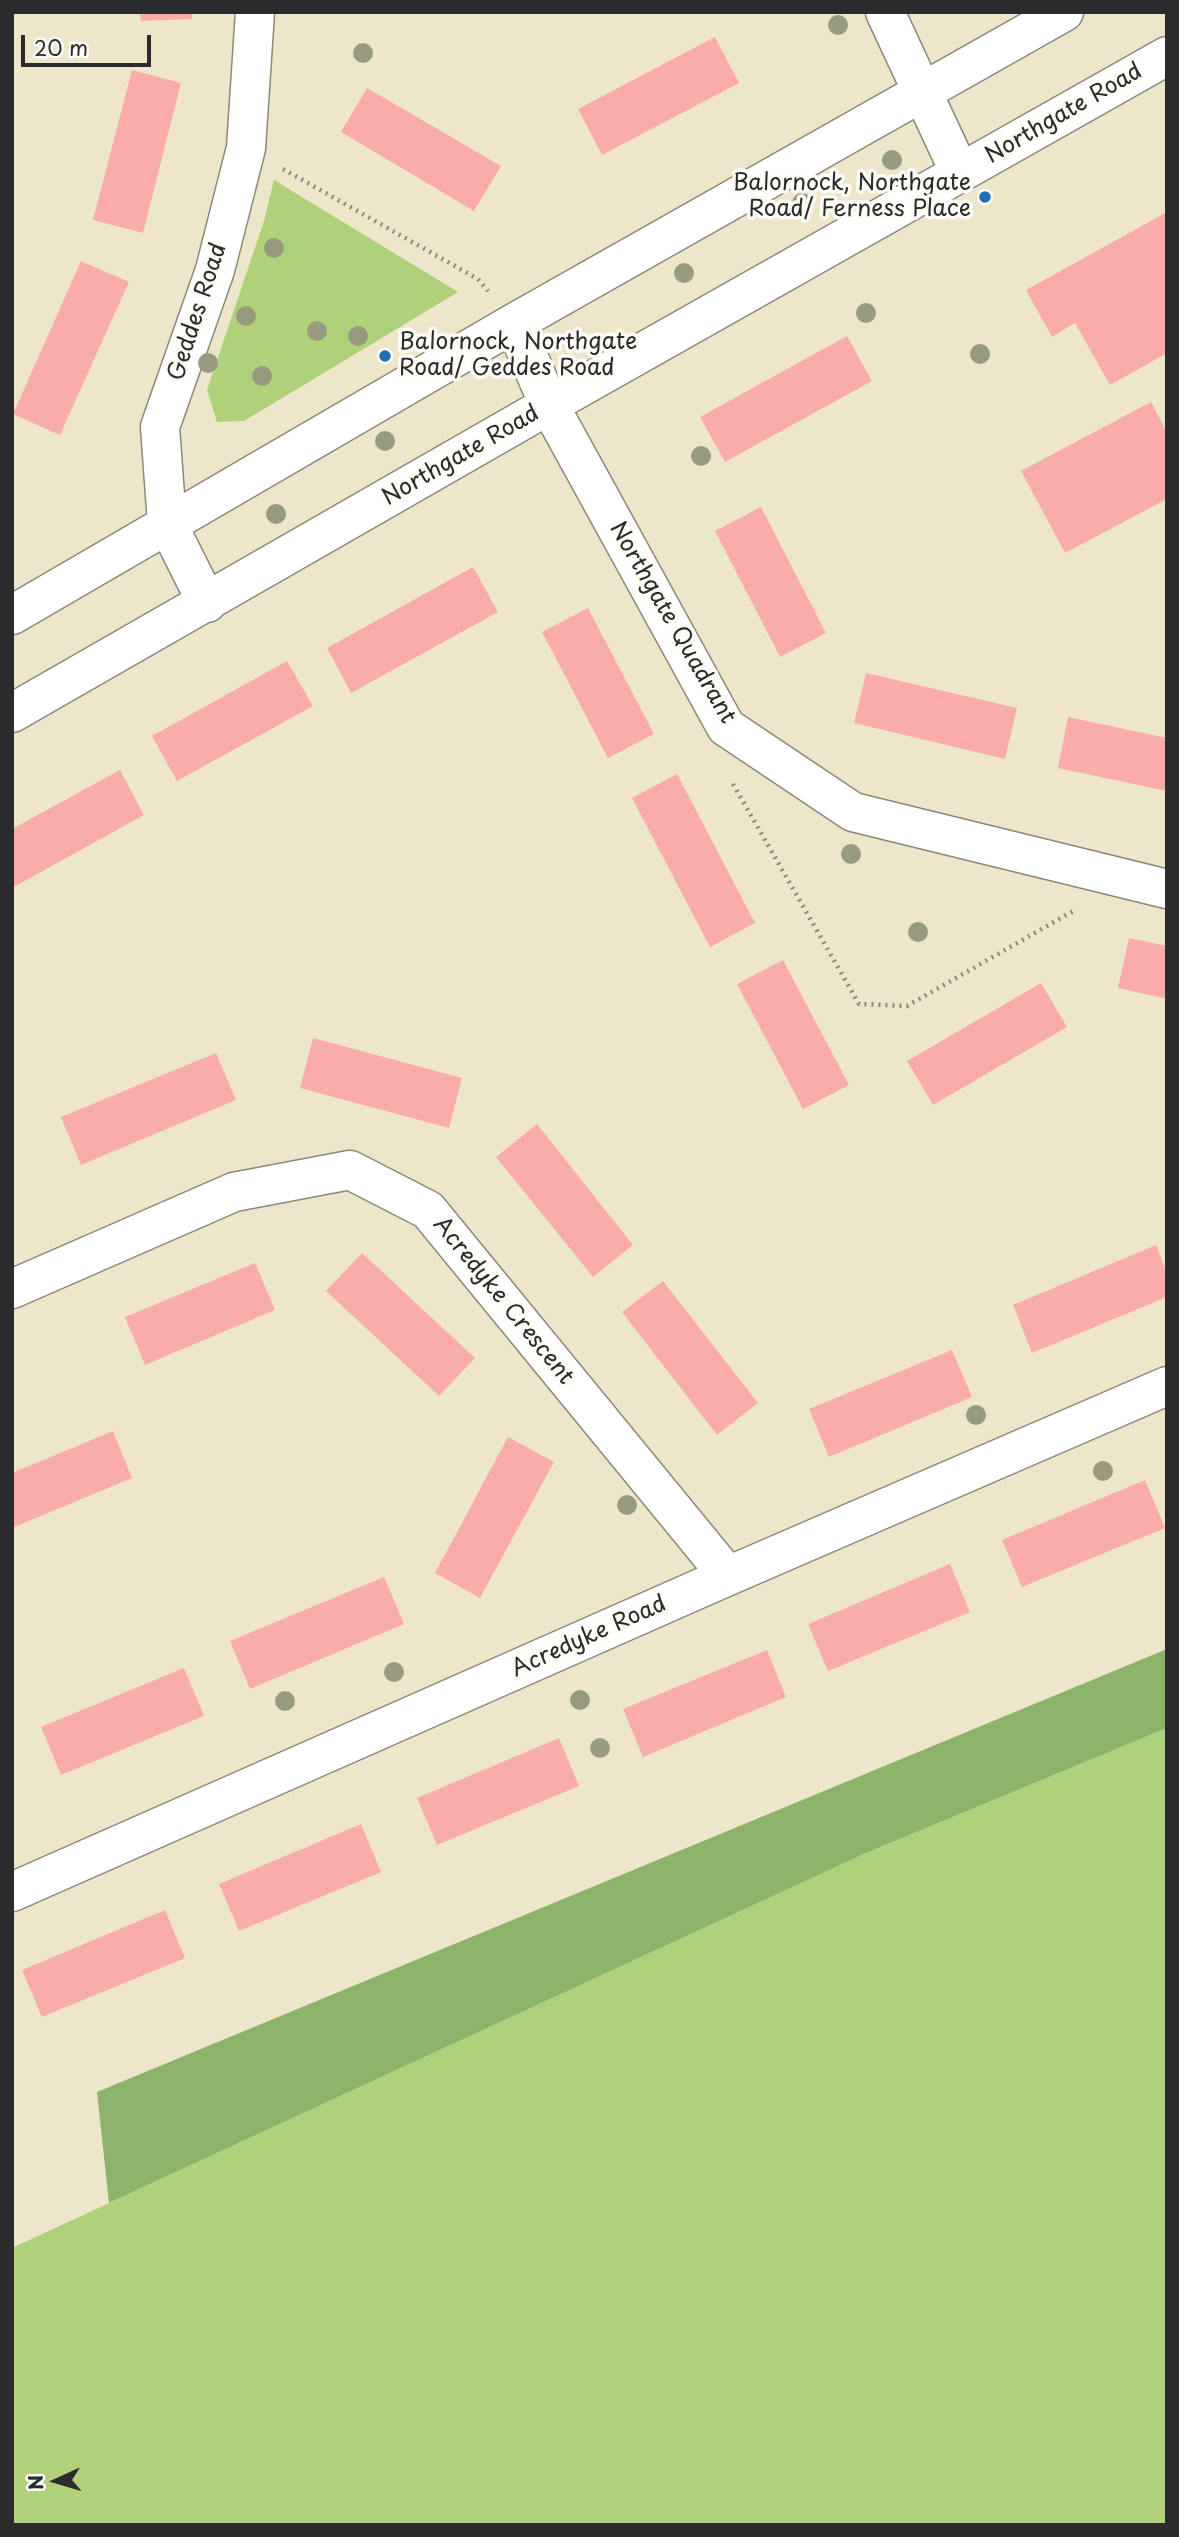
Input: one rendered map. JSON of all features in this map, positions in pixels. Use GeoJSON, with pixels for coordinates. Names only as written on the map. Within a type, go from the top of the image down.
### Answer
{"type":"FeatureCollection","features":[{"type":"Feature","properties":{"kind":"street","name":"Geddes Road"},"geometry":{"type":"LineString","coordinates":[[207,603],[167,523],[160,427],[215,270],[246,148],[255,12]]}},
{"type":"Feature","properties":{"kind":"street"},"geometry":{"type":"LineString","coordinates":[[885,12],[960,173]]}},
{"type":"Feature","properties":{"kind":"street"},"geometry":{"type":"LineString","coordinates":[[12,615],[514,323],[1064,12]]}},
{"type":"Feature","properties":{"kind":"street","name":"Northgate Road"},"geometry":{"type":"LineString","coordinates":[[12,713],[549,405],[1167,56]]}},
{"type":"Feature","properties":{"kind":"street","name":"Northgate Quadrant"},"geometry":{"type":"LineString","coordinates":[[514,323],[549,405],[726,727],[853,811],[1167,889]]}},
{"type":"Feature","properties":{"kind":"street","name":"Acredyke Crescent"},"geometry":{"type":"LineString","coordinates":[[12,1289],[234,1192],[350,1170],[428,1210],[728,1576]]}},
{"type":"Feature","properties":{"kind":"street","name":"Acredyke Road"},"geometry":{"type":"LineString","coordinates":[[12,1892],[1167,1385]]}},
{"type":"Feature","properties":{"kind":"path"},"geometry":{"type":"LineString","coordinates":[[246,148],[478,279],[514,323]]}},
{"type":"Feature","properties":{"kind":"path"},"geometry":{"type":"LineString","coordinates":[[726,727],[732,782],[859,1004],[907,1006],[1127,880]]}},
{"type":"Feature","properties":{"kind":"green space"},"geometry":{"type":"Polygon","coordinates":[[[274,180],[458,292],[244,421],[217,422],[207,390],[264,221],[274,180]]]}},
{"type":"Feature","properties":{"kind":"green space"},"geometry":{"type":"Polygon","coordinates":[[[1167,1649],[1167,1728],[866,1853],[109,2203],[97,2092],[1167,1649]]]}},
{"type":"Feature","properties":{"kind":"green space"},"geometry":{"type":"Polygon","coordinates":[[[1167,1728],[1167,2525],[12,2525],[12,2248],[866,1853],[1167,1728]]]}},
{"type":"Feature","properties":{"kind":"building"},"geometry":{"type":"Polygon","coordinates":[[[140,12],[192,12],[192,19],[141,21],[140,12]]]}},
{"type":"Feature","properties":{"kind":"building"},"geometry":{"type":"Polygon","coordinates":[[[715,37],[739,83],[602,155],[578,109],[715,37]]]}},
{"type":"Feature","properties":{"kind":"building"},"geometry":{"type":"Polygon","coordinates":[[[132,70],[181,83],[143,233],[93,220],[132,70]]]}},
{"type":"Feature","properties":{"kind":"building"},"geometry":{"type":"Polygon","coordinates":[[[367,88],[501,166],[474,211],[341,132],[367,88]]]}},
{"type":"Feature","properties":{"kind":"building"},"geometry":{"type":"Polygon","coordinates":[[[1167,212],[1167,353],[1110,385],[1075,323],[1052,337],[1026,290],[1167,212]]]}},
{"type":"Feature","properties":{"kind":"building"},"geometry":{"type":"Polygon","coordinates":[[[81,261],[129,282],[60,435],[13,414],[81,261]]]}},
{"type":"Feature","properties":{"kind":"building"},"geometry":{"type":"Polygon","coordinates":[[[847,336],[872,381],[725,462],[700,417],[847,336]]]}},
{"type":"Feature","properties":{"kind":"building"},"geometry":{"type":"Polygon","coordinates":[[[1151,402],[1167,432],[1167,499],[1065,553],[1021,471],[1151,402]]]}},
{"type":"Feature","properties":{"kind":"building"},"geometry":{"type":"Polygon","coordinates":[[[761,507],[826,633],[780,657],[715,531],[761,507]]]}},
{"type":"Feature","properties":{"kind":"building"},"geometry":{"type":"Polygon","coordinates":[[[473,567],[498,612],[351,693],[327,648],[473,567]]]}},
{"type":"Feature","properties":{"kind":"building"},"geometry":{"type":"Polygon","coordinates":[[[588,608],[654,734],[608,758],[542,632],[588,608]]]}},
{"type":"Feature","properties":{"kind":"building"},"geometry":{"type":"Polygon","coordinates":[[[287,661],[313,706],[177,781],[152,736],[287,661]]]}},
{"type":"Feature","properties":{"kind":"building"},"geometry":{"type":"Polygon","coordinates":[[[866,673],[1017,708],[1005,759],[854,723],[866,673]]]}},
{"type":"Feature","properties":{"kind":"building"},"geometry":{"type":"Polygon","coordinates":[[[1068,717],[1167,738],[1167,791],[1058,768],[1068,717]]]}},
{"type":"Feature","properties":{"kind":"building"},"geometry":{"type":"Polygon","coordinates":[[[120,770],[144,815],[12,888],[12,829],[120,770]]]}},
{"type":"Feature","properties":{"kind":"building"},"geometry":{"type":"Polygon","coordinates":[[[677,774],[755,923],[710,947],[632,798],[677,774]]]}},
{"type":"Feature","properties":{"kind":"building"},"geometry":{"type":"Polygon","coordinates":[[[1129,938],[1167,946],[1167,999],[1118,988],[1129,938]]]}},
{"type":"Feature","properties":{"kind":"building"},"geometry":{"type":"Polygon","coordinates":[[[783,960],[849,1085],[803,1109],[737,984],[783,960]]]}},
{"type":"Feature","properties":{"kind":"building"},"geometry":{"type":"Polygon","coordinates":[[[1041,983],[1067,1027],[933,1105],[907,1061],[1041,983]]]}},
{"type":"Feature","properties":{"kind":"building"},"geometry":{"type":"Polygon","coordinates":[[[313,1038],[462,1078],[449,1128],[300,1088],[313,1038]]]}},
{"type":"Feature","properties":{"kind":"building"},"geometry":{"type":"Polygon","coordinates":[[[216,1053],[236,1100],[81,1165],[61,1117],[216,1053]]]}},
{"type":"Feature","properties":{"kind":"building"},"geometry":{"type":"Polygon","coordinates":[[[537,1124],[633,1245],[593,1277],[496,1157],[537,1124]]]}},
{"type":"Feature","properties":{"kind":"building"},"geometry":{"type":"Polygon","coordinates":[[[1156,1245],[1167,1273],[1167,1297],[1032,1353],[1013,1305],[1156,1245]]]}},
{"type":"Feature","properties":{"kind":"building"},"geometry":{"type":"Polygon","coordinates":[[[362,1253],[475,1358],[439,1396],[326,1291],[362,1253]]]}},
{"type":"Feature","properties":{"kind":"building"},"geometry":{"type":"Polygon","coordinates":[[[255,1263],[275,1310],[145,1365],[125,1317],[255,1263]]]}},
{"type":"Feature","properties":{"kind":"building"},"geometry":{"type":"Polygon","coordinates":[[[663,1281],[758,1403],[717,1435],[622,1312],[663,1281]]]}},
{"type":"Feature","properties":{"kind":"building"},"geometry":{"type":"Polygon","coordinates":[[[952,1350],[972,1397],[829,1457],[809,1409],[952,1350]]]}},
{"type":"Feature","properties":{"kind":"building"},"geometry":{"type":"Polygon","coordinates":[[[113,1431],[132,1478],[12,1528],[12,1473],[113,1431]]]}},
{"type":"Feature","properties":{"kind":"building"},"geometry":{"type":"Polygon","coordinates":[[[508,1437],[554,1462],[480,1598],[435,1573],[508,1437]]]}},
{"type":"Feature","properties":{"kind":"building"},"geometry":{"type":"Polygon","coordinates":[[[1145,1480],[1165,1528],[1022,1587],[1002,1540],[1145,1480]]]}},
{"type":"Feature","properties":{"kind":"building"},"geometry":{"type":"Polygon","coordinates":[[[950,1564],[970,1612],[828,1671],[808,1624],[950,1564]]]}},
{"type":"Feature","properties":{"kind":"building"},"geometry":{"type":"Polygon","coordinates":[[[384,1577],[404,1624],[250,1689],[230,1641],[384,1577]]]}},
{"type":"Feature","properties":{"kind":"building"},"geometry":{"type":"Polygon","coordinates":[[[767,1650],[786,1697],[643,1757],[623,1709],[767,1650]]]}},
{"type":"Feature","properties":{"kind":"building"},"geometry":{"type":"Polygon","coordinates":[[[184,1668],[204,1716],[61,1775],[41,1727],[184,1668]]]}},
{"type":"Feature","properties":{"kind":"building"},"geometry":{"type":"Polygon","coordinates":[[[559,1738],[579,1786],[437,1845],[417,1798],[559,1738]]]}},
{"type":"Feature","properties":{"kind":"building"},"geometry":{"type":"Polygon","coordinates":[[[361,1824],[381,1872],[239,1931],[219,1884],[361,1824]]]}},
{"type":"Feature","properties":{"kind":"building"},"geometry":{"type":"Polygon","coordinates":[[[165,1910],[185,1958],[42,2017],[22,1970],[165,1910]]]}},
{"type":"Feature","properties":{"kind":"place","name":"Balornock, Northgate Road/ Ferness Place"},"geometry":{"type":"Point","coordinates":[985,197]}},
{"type":"Feature","properties":{"kind":"place","name":"Balornock, Northgate Road/ Geddes Road"},"geometry":{"type":"Point","coordinates":[385,356]}}]}
